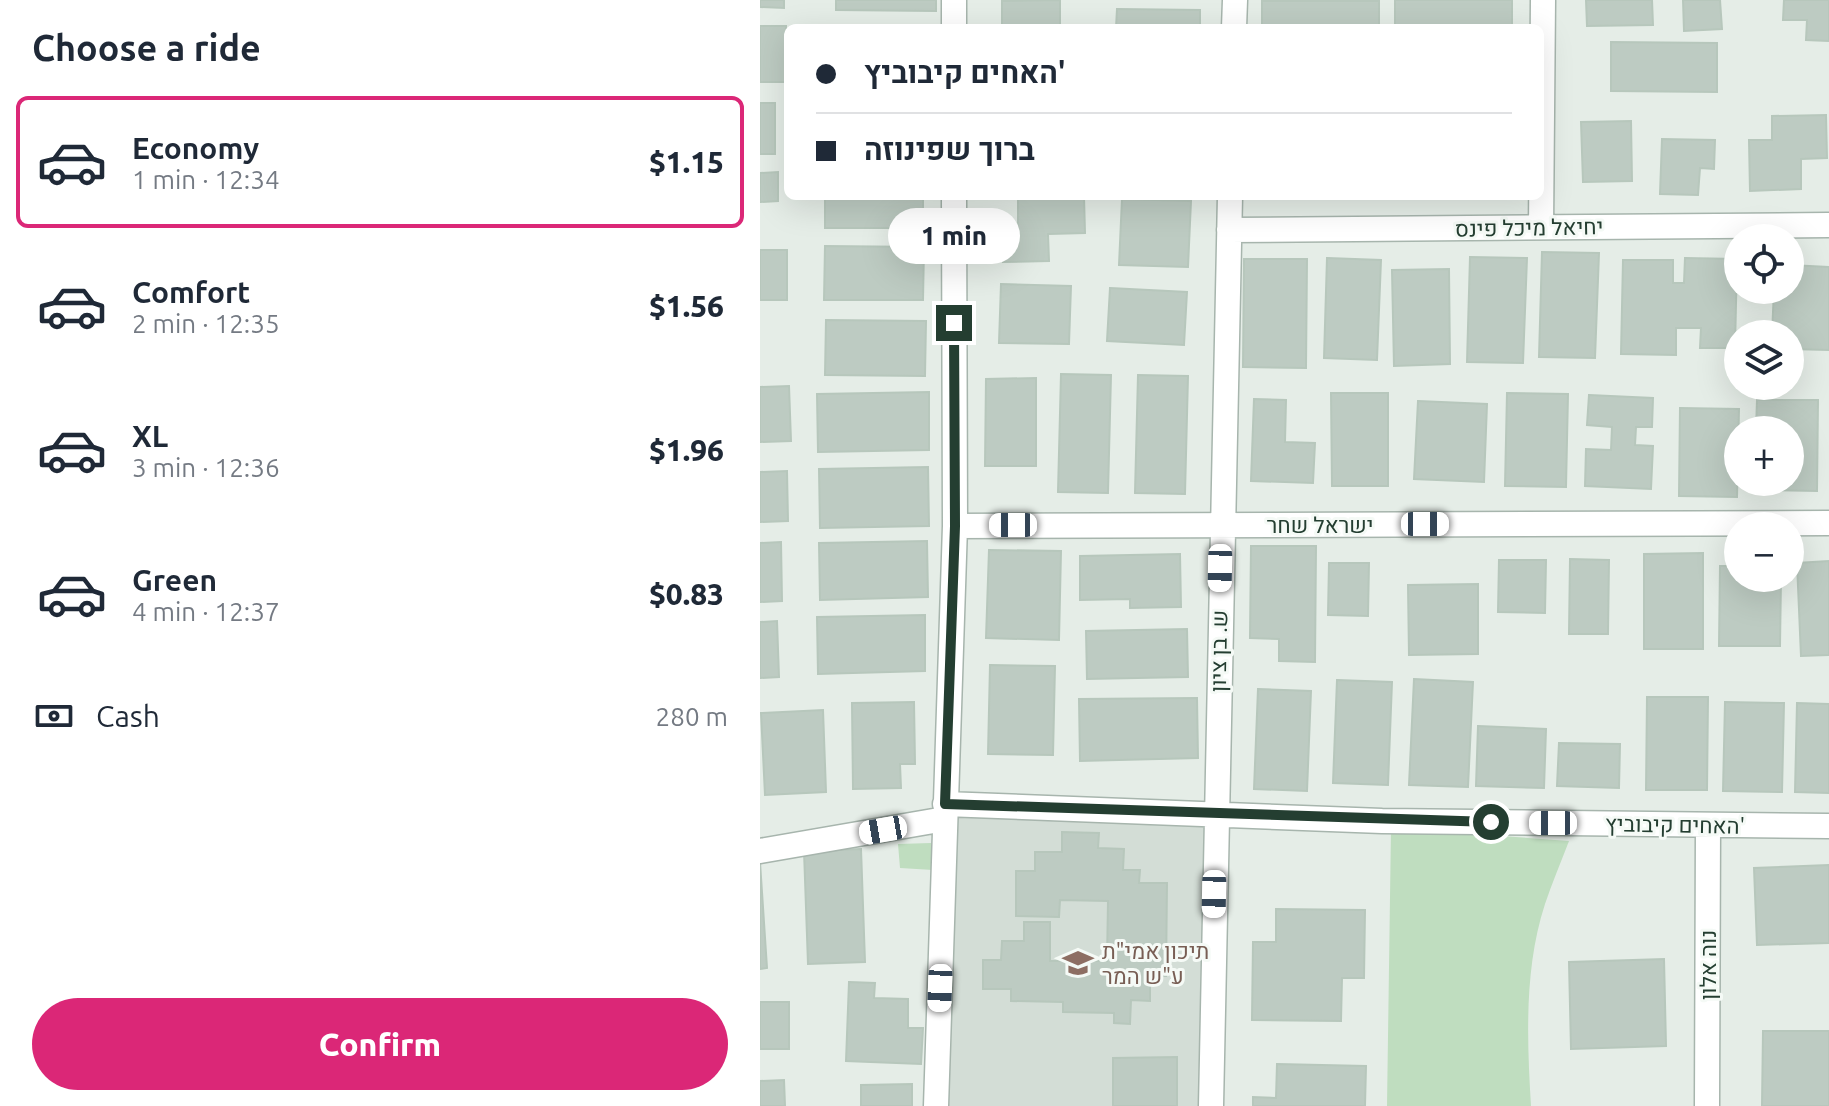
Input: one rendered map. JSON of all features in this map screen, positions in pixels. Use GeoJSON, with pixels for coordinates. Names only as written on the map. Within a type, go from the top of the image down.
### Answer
{"type":"FeatureCollection","features":[{"type":"Feature","properties":{"kind":"street"},"geometry":{"type":"LineString","coordinates":[[954,0],[954,24]]}},
{"type":"Feature","properties":{"kind":"street"},"geometry":{"type":"LineString","coordinates":[[1234,24],[1235,0]]}},
{"type":"Feature","properties":{"kind":"street"},"geometry":{"type":"LineString","coordinates":[[1543,0],[1543,24]]}},
{"type":"Feature","properties":{"kind":"street"},"geometry":{"type":"LineString","coordinates":[[936,1106],[955,526],[954,200]]}},
{"type":"Feature","properties":{"kind":"street","name":"ש. בן ציון"},"geometry":{"type":"LineString","coordinates":[[1211,1106],[1214,814],[1230,200]]}},
{"type":"Feature","properties":{"kind":"street"},"geometry":{"type":"LineString","coordinates":[[1541,200],[1541,227]]}},
{"type":"Feature","properties":{"kind":"street","name":"יחיאל מיכל פינס"},"geometry":{"type":"LineString","coordinates":[[1229,230],[1829,225]]}},
{"type":"Feature","properties":{"kind":"street","name":"ישראל שחר"},"geometry":{"type":"LineString","coordinates":[[955,526],[1829,523]]}},
{"type":"Feature","properties":{"kind":"street","name":"האחים קיבוביץ'"},"geometry":{"type":"LineString","coordinates":[[760,851],[945,812],[1829,826]]}},
{"type":"Feature","properties":{"kind":"street","name":"נוה אלון"},"geometry":{"type":"LineString","coordinates":[[1707,1106],[1708,825]]}},
{"type":"Feature","properties":{"kind":"shaded area","name":"תיכון אמי\"ת ע\"ש המר"},"geometry":{"type":"Polygon","coordinates":[[[953,810],[1211,820],[1203,1106],[944,1106],[953,810]]]}},
{"type":"Feature","properties":{"kind":"green space"},"geometry":{"type":"Polygon","coordinates":[[[1391,828],[1569,841],[1545,904],[1533,953],[1528,1030],[1531,1106],[1387,1106],[1391,828]]]}},
{"type":"Feature","properties":{"kind":"green space"},"geometry":{"type":"Polygon","coordinates":[[[931,843],[933,870],[900,868],[898,844],[931,843]]]}},
{"type":"Feature","properties":{"kind":"building"},"geometry":{"type":"Polygon","coordinates":[[[760,0],[784,0],[784,8],[760,7],[760,0]]]}},
{"type":"Feature","properties":{"kind":"building"},"geometry":{"type":"Polygon","coordinates":[[[836,0],[936,0],[936,11],[836,10],[836,0]]]}},
{"type":"Feature","properties":{"kind":"building"},"geometry":{"type":"Polygon","coordinates":[[[1060,0],[1060,24],[1002,24],[1002,1],[1060,0]]]}},
{"type":"Feature","properties":{"kind":"building"},"geometry":{"type":"Polygon","coordinates":[[[1395,0],[1512,0],[1512,24],[1395,24],[1395,0]]]}},
{"type":"Feature","properties":{"kind":"building"},"geometry":{"type":"Polygon","coordinates":[[[1586,0],[1652,0],[1653,25],[1587,26],[1586,0]]]}},
{"type":"Feature","properties":{"kind":"building"},"geometry":{"type":"Polygon","coordinates":[[[1683,0],[1720,0],[1722,29],[1684,31],[1683,0]]]}},
{"type":"Feature","properties":{"kind":"building"},"geometry":{"type":"Polygon","coordinates":[[[1784,0],[1829,0],[1829,41],[1806,40],[1807,20],[1783,20],[1784,0]]]}},
{"type":"Feature","properties":{"kind":"building"},"geometry":{"type":"Polygon","coordinates":[[[1262,1],[1379,1],[1379,24],[1262,24],[1262,1]]]}},
{"type":"Feature","properties":{"kind":"building"},"geometry":{"type":"Polygon","coordinates":[[[1117,9],[1200,10],[1200,24],[1116,24],[1117,9]]]}},
{"type":"Feature","properties":{"kind":"building"},"geometry":{"type":"Polygon","coordinates":[[[760,26],[784,26],[784,82],[760,82],[760,26]]]}},
{"type":"Feature","properties":{"kind":"building"},"geometry":{"type":"Polygon","coordinates":[[[1611,42],[1717,43],[1717,92],[1611,91],[1611,42]]]}},
{"type":"Feature","properties":{"kind":"building"},"geometry":{"type":"Polygon","coordinates":[[[760,103],[775,103],[775,154],[760,154],[760,103]]]}},
{"type":"Feature","properties":{"kind":"building"},"geometry":{"type":"Polygon","coordinates":[[[1826,115],[1827,158],[1801,159],[1801,189],[1750,191],[1749,140],[1772,140],[1772,116],[1826,115]]]}},
{"type":"Feature","properties":{"kind":"building"},"geometry":{"type":"Polygon","coordinates":[[[1631,121],[1632,181],[1583,182],[1581,122],[1631,121]]]}},
{"type":"Feature","properties":{"kind":"building"},"geometry":{"type":"Polygon","coordinates":[[[1662,139],[1715,140],[1714,169],[1700,168],[1698,195],[1660,194],[1662,139]]]}},
{"type":"Feature","properties":{"kind":"building"},"geometry":{"type":"Polygon","coordinates":[[[778,172],[778,201],[760,202],[760,173],[778,172]]]}},
{"type":"Feature","properties":{"kind":"building"},"geometry":{"type":"Polygon","coordinates":[[[825,200],[923,200],[923,228],[825,228],[825,200]]]}},
{"type":"Feature","properties":{"kind":"building"},"geometry":{"type":"Polygon","coordinates":[[[1018,200],[1084,200],[1085,233],[1048,234],[1049,261],[1003,262],[1002,237],[1018,237],[1018,200]]]}},
{"type":"Feature","properties":{"kind":"building"},"geometry":{"type":"Polygon","coordinates":[[[1122,200],[1191,201],[1188,267],[1119,265],[1122,200]]]}},
{"type":"Feature","properties":{"kind":"building"},"geometry":{"type":"Polygon","coordinates":[[[825,246],[924,247],[923,300],[824,300],[825,246]]]}},
{"type":"Feature","properties":{"kind":"building"},"geometry":{"type":"Polygon","coordinates":[[[760,250],[787,250],[787,300],[760,300],[760,250]]]}},
{"type":"Feature","properties":{"kind":"building"},"geometry":{"type":"Polygon","coordinates":[[[1542,252],[1599,253],[1595,358],[1539,357],[1542,252]]]}},
{"type":"Feature","properties":{"kind":"building"},"geometry":{"type":"Polygon","coordinates":[[[1470,257],[1527,258],[1523,363],[1467,362],[1470,257]]]}},
{"type":"Feature","properties":{"kind":"building"},"geometry":{"type":"Polygon","coordinates":[[[1327,258],[1381,260],[1377,360],[1324,358],[1327,258]]]}},
{"type":"Feature","properties":{"kind":"building"},"geometry":{"type":"Polygon","coordinates":[[[1685,258],[1724,259],[1724,304],[1736,304],[1736,320],[1724,320],[1724,348],[1700,348],[1701,328],[1676,328],[1676,355],[1621,354],[1623,260],[1673,260],[1673,283],[1684,283],[1685,258]]]}},
{"type":"Feature","properties":{"kind":"building"},"geometry":{"type":"Polygon","coordinates":[[[1244,259],[1307,259],[1306,368],[1243,367],[1244,259]]]}},
{"type":"Feature","properties":{"kind":"building"},"geometry":{"type":"Polygon","coordinates":[[[1804,266],[1829,267],[1829,350],[1804,349],[1804,320],[1773,320],[1773,304],[1804,304],[1804,266]]]}},
{"type":"Feature","properties":{"kind":"building"},"geometry":{"type":"Polygon","coordinates":[[[1449,269],[1450,364],[1394,366],[1392,270],[1449,269]]]}},
{"type":"Feature","properties":{"kind":"building"},"geometry":{"type":"Polygon","coordinates":[[[1001,284],[1071,286],[1069,344],[999,343],[1001,284]]]}},
{"type":"Feature","properties":{"kind":"building"},"geometry":{"type":"Polygon","coordinates":[[[1110,288],[1187,292],[1184,345],[1107,341],[1110,288]]]}},
{"type":"Feature","properties":{"kind":"building"},"geometry":{"type":"Polygon","coordinates":[[[826,320],[926,321],[925,376],[825,375],[826,320]]]}},
{"type":"Feature","properties":{"kind":"building"},"geometry":{"type":"Polygon","coordinates":[[[1061,374],[1111,375],[1108,493],[1058,492],[1061,374]]]}},
{"type":"Feature","properties":{"kind":"building"},"geometry":{"type":"Polygon","coordinates":[[[1138,375],[1188,376],[1185,494],[1135,493],[1138,375]]]}},
{"type":"Feature","properties":{"kind":"building"},"geometry":{"type":"Polygon","coordinates":[[[1036,378],[1036,466],[985,466],[986,379],[1036,378]]]}},
{"type":"Feature","properties":{"kind":"building"},"geometry":{"type":"Polygon","coordinates":[[[789,386],[791,441],[760,442],[760,387],[789,386]]]}},
{"type":"Feature","properties":{"kind":"building"},"geometry":{"type":"Polygon","coordinates":[[[929,392],[929,450],[818,452],[817,394],[929,392]]]}},
{"type":"Feature","properties":{"kind":"building"},"geometry":{"type":"Polygon","coordinates":[[[1331,393],[1388,393],[1388,486],[1332,486],[1331,393]]]}},
{"type":"Feature","properties":{"kind":"building"},"geometry":{"type":"Polygon","coordinates":[[[1507,393],[1568,394],[1566,487],[1505,486],[1507,393]]]}},
{"type":"Feature","properties":{"kind":"building"},"geometry":{"type":"Polygon","coordinates":[[[1589,395],[1653,398],[1652,427],[1636,427],[1635,445],[1653,446],[1651,489],[1585,486],[1586,449],[1611,450],[1612,427],[1587,425],[1589,395]]]}},
{"type":"Feature","properties":{"kind":"building"},"geometry":{"type":"Polygon","coordinates":[[[1254,399],[1286,400],[1285,442],[1315,443],[1313,483],[1251,481],[1254,399]]]}},
{"type":"Feature","properties":{"kind":"building"},"geometry":{"type":"Polygon","coordinates":[[[1757,400],[1818,400],[1817,491],[1804,491],[1804,416],[1756,416],[1757,400]]]}},
{"type":"Feature","properties":{"kind":"building"},"geometry":{"type":"Polygon","coordinates":[[[1418,401],[1487,404],[1484,482],[1414,479],[1418,401]]]}},
{"type":"Feature","properties":{"kind":"building"},"geometry":{"type":"Polygon","coordinates":[[[1680,408],[1739,409],[1739,416],[1724,416],[1724,496],[1737,497],[1679,496],[1680,408]]]}},
{"type":"Feature","properties":{"kind":"building"},"geometry":{"type":"Polygon","coordinates":[[[928,467],[929,526],[820,528],[819,469],[928,467]]]}},
{"type":"Feature","properties":{"kind":"building"},"geometry":{"type":"Polygon","coordinates":[[[787,471],[788,521],[760,522],[760,472],[787,471]]]}},
{"type":"Feature","properties":{"kind":"building"},"geometry":{"type":"Polygon","coordinates":[[[927,541],[928,597],[820,600],[819,543],[927,541]]]}},
{"type":"Feature","properties":{"kind":"building"},"geometry":{"type":"Polygon","coordinates":[[[781,542],[782,601],[760,602],[760,543],[781,542]]]}},
{"type":"Feature","properties":{"kind":"building"},"geometry":{"type":"Polygon","coordinates":[[[1251,546],[1316,546],[1315,662],[1279,661],[1279,639],[1250,638],[1251,546]]]}},
{"type":"Feature","properties":{"kind":"building"},"geometry":{"type":"Polygon","coordinates":[[[989,550],[1061,551],[1059,640],[986,638],[989,550]]]}},
{"type":"Feature","properties":{"kind":"building"},"geometry":{"type":"Polygon","coordinates":[[[1703,553],[1703,649],[1644,649],[1644,554],[1703,553]]]}},
{"type":"Feature","properties":{"kind":"building"},"geometry":{"type":"Polygon","coordinates":[[[1180,554],[1181,607],[1130,608],[1130,599],[1080,600],[1080,556],[1180,554]]]}},
{"type":"Feature","properties":{"kind":"building"},"geometry":{"type":"Polygon","coordinates":[[[1570,559],[1609,560],[1608,634],[1569,634],[1570,559]]]}},
{"type":"Feature","properties":{"kind":"building"},"geometry":{"type":"Polygon","coordinates":[[[1499,560],[1546,560],[1545,613],[1498,612],[1499,560]]]}},
{"type":"Feature","properties":{"kind":"building"},"geometry":{"type":"Polygon","coordinates":[[[1829,561],[1829,655],[1801,656],[1798,592],[1804,592],[1804,563],[1829,561]]]}},
{"type":"Feature","properties":{"kind":"building"},"geometry":{"type":"Polygon","coordinates":[[[1329,563],[1369,563],[1368,616],[1328,615],[1329,563]]]}},
{"type":"Feature","properties":{"kind":"building"},"geometry":{"type":"Polygon","coordinates":[[[1720,566],[1724,566],[1724,592],[1781,592],[1780,646],[1719,646],[1720,566]]]}},
{"type":"Feature","properties":{"kind":"building"},"geometry":{"type":"Polygon","coordinates":[[[1478,584],[1478,654],[1409,655],[1408,585],[1478,584]]]}},
{"type":"Feature","properties":{"kind":"building"},"geometry":{"type":"Polygon","coordinates":[[[925,615],[925,671],[818,674],[817,617],[925,615]]]}},
{"type":"Feature","properties":{"kind":"building"},"geometry":{"type":"Polygon","coordinates":[[[777,621],[779,677],[760,678],[760,622],[777,621]]]}},
{"type":"Feature","properties":{"kind":"building"},"geometry":{"type":"Polygon","coordinates":[[[1187,629],[1188,677],[1087,679],[1086,631],[1187,629]]]}},
{"type":"Feature","properties":{"kind":"building"},"geometry":{"type":"Polygon","coordinates":[[[990,665],[1055,666],[1053,755],[988,754],[990,665]]]}},
{"type":"Feature","properties":{"kind":"building"},"geometry":{"type":"Polygon","coordinates":[[[1414,679],[1473,682],[1468,787],[1409,785],[1414,679]]]}},
{"type":"Feature","properties":{"kind":"building"},"geometry":{"type":"Polygon","coordinates":[[[1337,680],[1392,682],[1388,785],[1333,783],[1337,680]]]}},
{"type":"Feature","properties":{"kind":"building"},"geometry":{"type":"Polygon","coordinates":[[[1258,689],[1311,691],[1307,791],[1254,789],[1258,689]]]}},
{"type":"Feature","properties":{"kind":"building"},"geometry":{"type":"Polygon","coordinates":[[[1647,697],[1708,697],[1707,790],[1646,790],[1647,697]]]}},
{"type":"Feature","properties":{"kind":"building"},"geometry":{"type":"Polygon","coordinates":[[[1197,698],[1198,758],[1080,761],[1079,699],[1197,698]]]}},
{"type":"Feature","properties":{"kind":"building"},"geometry":{"type":"Polygon","coordinates":[[[914,702],[915,764],[900,764],[901,788],[853,789],[852,703],[914,702]]]}},
{"type":"Feature","properties":{"kind":"building"},"geometry":{"type":"Polygon","coordinates":[[[1725,702],[1784,703],[1782,792],[1723,791],[1725,702]]]}},
{"type":"Feature","properties":{"kind":"building"},"geometry":{"type":"Polygon","coordinates":[[[1797,703],[1829,704],[1829,793],[1795,792],[1797,703]]]}},
{"type":"Feature","properties":{"kind":"building"},"geometry":{"type":"Polygon","coordinates":[[[823,710],[826,792],[765,795],[761,713],[823,710]]]}},
{"type":"Feature","properties":{"kind":"building"},"geometry":{"type":"Polygon","coordinates":[[[1478,726],[1546,729],[1544,788],[1476,786],[1478,726]]]}},
{"type":"Feature","properties":{"kind":"building"},"geometry":{"type":"Polygon","coordinates":[[[1559,743],[1620,744],[1619,788],[1557,786],[1559,743]]]}},
{"type":"Feature","properties":{"kind":"building"},"geometry":{"type":"Polygon","coordinates":[[[1062,832],[1099,833],[1098,848],[1124,849],[1123,870],[1140,870],[1139,883],[1167,883],[1166,976],[1150,976],[1150,1001],[1131,1000],[1130,1024],[1114,1023],[1114,1013],[1063,1012],[1063,1002],[1011,1001],[1011,989],[983,989],[983,960],[1001,960],[1002,941],[1024,941],[1024,922],[1050,922],[1050,961],[1107,961],[1108,901],[1060,900],[1059,917],[1016,916],[1016,871],[1035,871],[1035,852],[1062,852],[1062,832]]]}},
{"type":"Feature","properties":{"kind":"building"},"geometry":{"type":"Polygon","coordinates":[[[861,849],[865,962],[808,964],[804,851],[861,849]]]}},
{"type":"Feature","properties":{"kind":"building"},"geometry":{"type":"Polygon","coordinates":[[[760,862],[767,968],[760,969],[760,862]]]}},
{"type":"Feature","properties":{"kind":"building"},"geometry":{"type":"Polygon","coordinates":[[[1829,865],[1829,943],[1757,945],[1754,868],[1829,865]]]}},
{"type":"Feature","properties":{"kind":"building"},"geometry":{"type":"Polygon","coordinates":[[[1276,909],[1365,910],[1364,978],[1342,978],[1341,1021],[1252,1020],[1253,942],[1276,942],[1276,909]]]}},
{"type":"Feature","properties":{"kind":"building"},"geometry":{"type":"Polygon","coordinates":[[[1664,959],[1666,1046],[1571,1049],[1569,962],[1664,959]]]}},
{"type":"Feature","properties":{"kind":"building"},"geometry":{"type":"Polygon","coordinates":[[[849,982],[875,983],[874,998],[908,999],[908,1028],[923,1028],[921,1064],[846,1061],[849,982]]]}},
{"type":"Feature","properties":{"kind":"building"},"geometry":{"type":"Polygon","coordinates":[[[760,1002],[789,1002],[789,1049],[760,1049],[760,1002]]]}},
{"type":"Feature","properties":{"kind":"building"},"geometry":{"type":"Polygon","coordinates":[[[1763,1031],[1829,1031],[1829,1106],[1762,1106],[1763,1031]]]}},
{"type":"Feature","properties":{"kind":"building"},"geometry":{"type":"Polygon","coordinates":[[[1177,1057],[1177,1106],[1113,1106],[1113,1058],[1177,1057]]]}},
{"type":"Feature","properties":{"kind":"building"},"geometry":{"type":"Polygon","coordinates":[[[1277,1064],[1366,1066],[1365,1106],[1253,1106],[1253,1097],[1276,1098],[1277,1064]]]}},
{"type":"Feature","properties":{"kind":"building"},"geometry":{"type":"Polygon","coordinates":[[[784,1080],[785,1106],[760,1106],[760,1081],[784,1080]]]}},
{"type":"Feature","properties":{"kind":"building"},"geometry":{"type":"Polygon","coordinates":[[[912,1084],[912,1106],[861,1106],[861,1085],[912,1084]]]}},
{"type":"Feature","properties":{"kind":"place","name":"תיכון אמי\"ת ע\"ש המר"},"geometry":{"type":"Point","coordinates":[1078,963]}},
{"type":"Feature","properties":{"kind":"route"},"geometry":{"type":"LineString","coordinates":[[954,323],[955,526],[945,804],[1382,821],[1491,822]]}}]}
